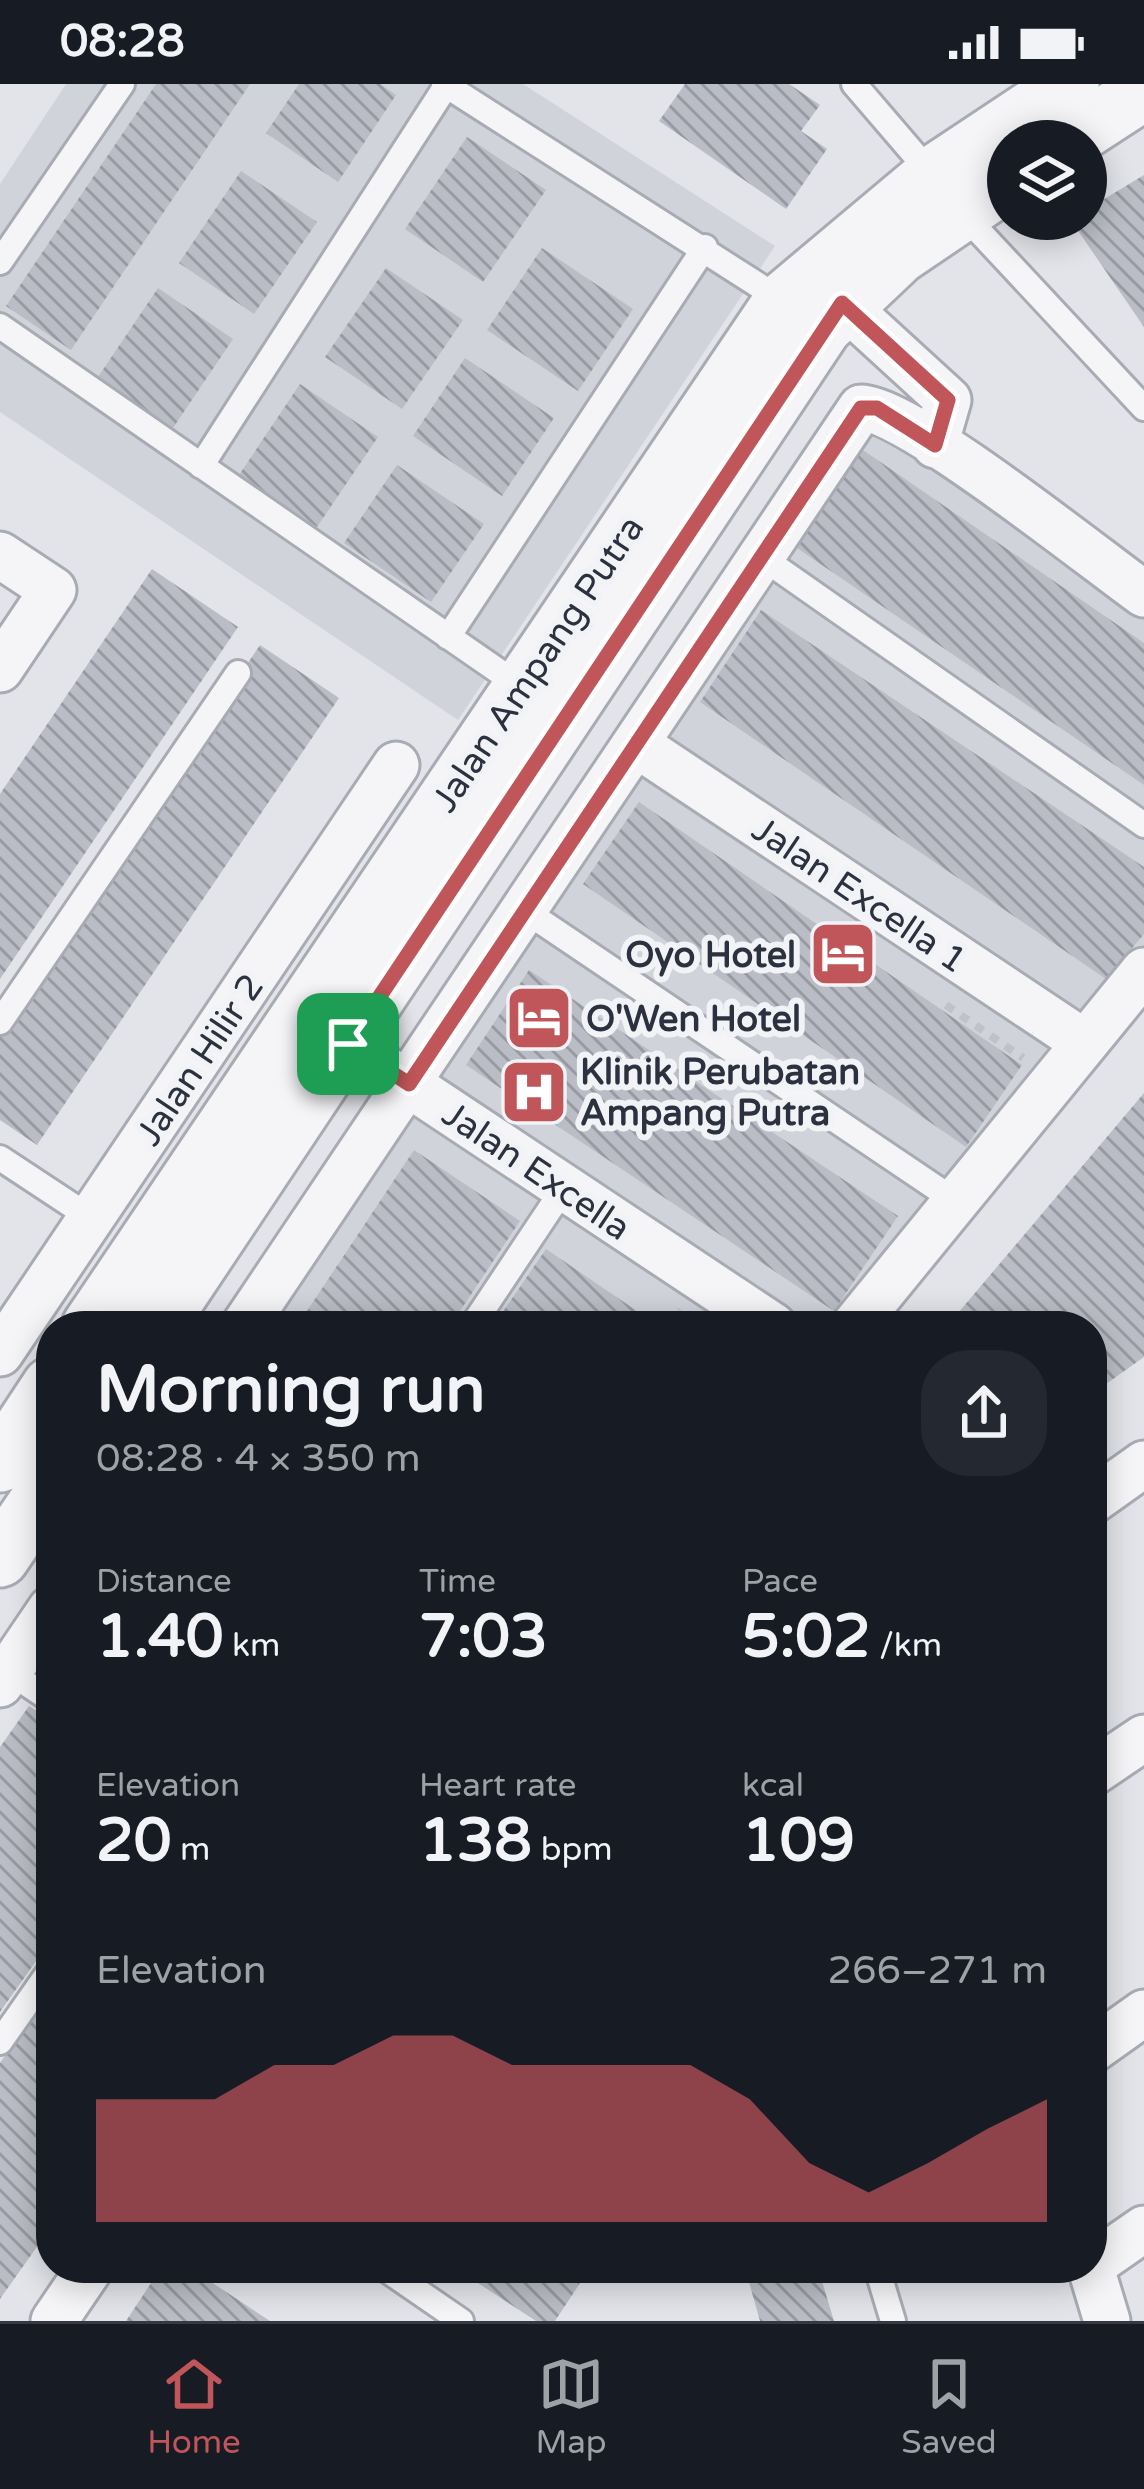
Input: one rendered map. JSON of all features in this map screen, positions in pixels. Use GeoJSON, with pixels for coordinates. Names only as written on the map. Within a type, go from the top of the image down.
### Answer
{"type":"FeatureCollection","features":[{"type":"Feature","properties":{"kind":"street","name":"Jalan Ampang Putra"},"geometry":{"type":"LineString","coordinates":[[167,1311],[842,303],[947,194],[1070,84]]}},
{"type":"Feature","properties":{"kind":"street"},"geometry":{"type":"LineString","coordinates":[[1099,120],[1144,91]]}},
{"type":"Feature","properties":{"kind":"street","name":"Jalan Ampang Putra"},"geometry":{"type":"LineString","coordinates":[[102,1311],[783,301],[947,194],[987,185]]}},
{"type":"Feature","properties":{"kind":"street"},"geometry":{"type":"LineString","coordinates":[[842,303],[948,400],[935,445]]}},
{"type":"Feature","properties":{"kind":"street"},"geometry":{"type":"LineString","coordinates":[[254,1311],[861,408],[877,408],[935,445],[1144,594]]}},
{"type":"Feature","properties":{"kind":"street"},"geometry":{"type":"LineString","coordinates":[[0,555],[53,590],[0,669]]}},
{"type":"Feature","properties":{"kind":"street","name":"Jalan Excella 1"},"geometry":{"type":"LineString","coordinates":[[636,744],[1085,1043]]}},
{"type":"Feature","properties":{"kind":"street","name":"Jalan Hilir 2"},"geometry":{"type":"LineString","coordinates":[[0,1352],[396,765]]}},
{"type":"Feature","properties":{"kind":"street"},"geometry":{"type":"LineString","coordinates":[[866,1311],[1144,971]]}},
{"type":"Feature","properties":{"kind":"street","name":"Jalan Excella"},"geometry":{"type":"LineString","coordinates":[[301,1013],[564,1188],[738,1311]]}},
{"type":"Feature","properties":{"kind":"street"},"geometry":{"type":"LineString","coordinates":[[0,1462],[36,1408]]}},
{"type":"Feature","properties":{"kind":"street"},"geometry":{"type":"LineString","coordinates":[[1107,1490],[1144,1464]]}},
{"type":"Feature","properties":{"kind":"street"},"geometry":{"type":"LineString","coordinates":[[0,1558],[36,1505]]}},
{"type":"Feature","properties":{"kind":"street"},"geometry":{"type":"LineString","coordinates":[[4,1677],[36,1631]]}},
{"type":"Feature","properties":{"kind":"street"},"geometry":{"type":"LineString","coordinates":[[1107,1763],[1144,1738]]}},
{"type":"Feature","properties":{"kind":"street"},"geometry":{"type":"LineString","coordinates":[[1107,2039],[1144,2013]]}},
{"type":"Feature","properties":{"kind":"street"},"geometry":{"type":"LineString","coordinates":[[1107,2256],[1144,2228]]}},
{"type":"Feature","properties":{"kind":"street"},"geometry":{"type":"LineString","coordinates":[[54,2321],[80,2283]]}},
{"type":"Feature","properties":{"kind":"street"},"geometry":{"type":"LineString","coordinates":[[1096,2283],[1107,2321]]}},
{"type":"Feature","properties":{"kind":"lane"},"geometry":{"type":"LineString","coordinates":[[0,262],[122,84]]}},
{"type":"Feature","properties":{"kind":"lane"},"geometry":{"type":"LineString","coordinates":[[201,466],[445,85],[783,301]]}},
{"type":"Feature","properties":{"kind":"lane"},"geometry":{"type":"LineString","coordinates":[[870,90],[947,194],[1144,408]]}},
{"type":"Feature","properties":{"kind":"lane"},"geometry":{"type":"LineString","coordinates":[[448,637],[705,247]]}},
{"type":"Feature","properties":{"kind":"lane"},"geometry":{"type":"LineString","coordinates":[[0,326],[520,686]]}},
{"type":"Feature","properties":{"kind":"lane"},"geometry":{"type":"LineString","coordinates":[[763,558],[1144,825]]}},
{"type":"Feature","properties":{"kind":"lane"},"geometry":{"type":"LineString","coordinates":[[0,1022],[238,673]]}},
{"type":"Feature","properties":{"kind":"lane"},"geometry":{"type":"LineString","coordinates":[[524,910],[954,1200]]}},
{"type":"Feature","properties":{"kind":"lane"},"geometry":{"type":"LineString","coordinates":[[0,1158],[92,1218]]}},
{"type":"Feature","properties":{"kind":"lane"},"geometry":{"type":"LineString","coordinates":[[482,1311],[564,1188]]}},
{"type":"Feature","properties":{"kind":"lane"},"geometry":{"type":"LineString","coordinates":[[4,1677],[36,1693]]}},
{"type":"Feature","properties":{"kind":"lane"},"geometry":{"type":"LineString","coordinates":[[0,2042],[36,1990]]}},
{"type":"Feature","properties":{"kind":"lane"},"geometry":{"type":"LineString","coordinates":[[404,2283],[452,2318]]}},
{"type":"Feature","properties":{"kind":"lane"},"geometry":{"type":"LineString","coordinates":[[882,2283],[893,2321]]}},
{"type":"Feature","properties":{"kind":"shaded area"},"geometry":{"type":"Polygon","coordinates":[[[66,84],[523,84],[775,246],[458,720],[0,412],[0,184],[66,84]]]}},
{"type":"Feature","properties":{"kind":"shaded area"},"geometry":{"type":"Polygon","coordinates":[[[868,423],[1144,619],[1144,948],[847,1311],[778,1311],[430,1084],[868,423]]]}},
{"type":"Feature","properties":{"kind":"shaded area"},"geometry":{"type":"Polygon","coordinates":[[[417,1104],[724,1309],[723,1311],[276,1311],[417,1104]]]}},
{"type":"Feature","properties":{"kind":"building"},"geometry":{"type":"Polygon","coordinates":[[[156,84],[250,84],[71,350],[6,306],[156,84]]]}},
{"type":"Feature","properties":{"kind":"building"},"geometry":{"type":"Polygon","coordinates":[[[299,84],[380,84],[396,95],[338,182],[266,133],[299,84]]]}},
{"type":"Feature","properties":{"kind":"building"},"geometry":{"type":"Polygon","coordinates":[[[685,84],[789,84],[820,105],[801,131],[827,149],[786,209],[659,121],[685,84]]]}},
{"type":"Feature","properties":{"kind":"building"},"geometry":{"type":"Polygon","coordinates":[[[467,137],[546,190],[483,282],[405,229],[467,137]]]}},
{"type":"Feature","properties":{"kind":"building"},"geometry":{"type":"Polygon","coordinates":[[[241,171],[317,222],[254,314],[179,263],[241,171]]]}},
{"type":"Feature","properties":{"kind":"building"},"geometry":{"type":"Polygon","coordinates":[[[1144,175],[1144,327],[1084,240],[1107,240],[1107,197],[1144,175]]]}},
{"type":"Feature","properties":{"kind":"building"},"geometry":{"type":"Polygon","coordinates":[[[542,248],[633,309],[578,391],[487,330],[542,248]]]}},
{"type":"Feature","properties":{"kind":"building"},"geometry":{"type":"Polygon","coordinates":[[[386,268],[463,320],[402,409],[325,357],[386,268]]]}},
{"type":"Feature","properties":{"kind":"building"},"geometry":{"type":"Polygon","coordinates":[[[158,288],[233,339],[173,428],[98,377],[158,288]]]}},
{"type":"Feature","properties":{"kind":"building"},"geometry":{"type":"Polygon","coordinates":[[[465,358],[554,418],[502,496],[413,436],[465,358]]]}},
{"type":"Feature","properties":{"kind":"building"},"geometry":{"type":"Polygon","coordinates":[[[300,384],[378,437],[317,527],[239,475],[300,384]]]}},
{"type":"Feature","properties":{"kind":"building"},"geometry":{"type":"Polygon","coordinates":[[[860,448],[1144,643],[1144,785],[797,548],[860,448]]]}},
{"type":"Feature","properties":{"kind":"building"},"geometry":{"type":"Polygon","coordinates":[[[397,465],[484,524],[431,602],[344,543],[397,465]]]}},
{"type":"Feature","properties":{"kind":"building"},"geometry":{"type":"Polygon","coordinates":[[[152,569],[238,627],[0,979],[0,794],[152,569]]]}},
{"type":"Feature","properties":{"kind":"building"},"geometry":{"type":"Polygon","coordinates":[[[761,610],[1144,867],[1144,934],[1106,979],[700,702],[761,610]]]}},
{"type":"Feature","properties":{"kind":"building"},"geometry":{"type":"Polygon","coordinates":[[[260,645],[339,698],[37,1145],[0,1120],[0,1029],[260,645]]]}},
{"type":"Feature","properties":{"kind":"building"},"geometry":{"type":"Polygon","coordinates":[[[639,802],[1022,1065],[966,1147],[583,884],[639,802]]]}},
{"type":"Feature","properties":{"kind":"building"},"geometry":{"type":"Polygon","coordinates":[[[529,970],[898,1216],[834,1311],[466,1065],[529,970]]]}},
{"type":"Feature","properties":{"kind":"building"},"geometry":{"type":"Polygon","coordinates":[[[1144,1093],[1144,1357],[1107,1383],[1107,1311],[960,1311],[1144,1093]]]}},
{"type":"Feature","properties":{"kind":"building"},"geometry":{"type":"Polygon","coordinates":[[[414,1150],[520,1221],[460,1311],[307,1311],[414,1150]]]}},
{"type":"Feature","properties":{"kind":"building"},"geometry":{"type":"Polygon","coordinates":[[[546,1249],[637,1311],[503,1311],[546,1249]]]}},
{"type":"Feature","properties":{"kind":"building"},"geometry":{"type":"Polygon","coordinates":[[[29,1706],[36,1710],[36,1961],[0,2012],[0,1747],[29,1706]]]}},
{"type":"Feature","properties":{"kind":"building"},"geometry":{"type":"Polygon","coordinates":[[[36,2011],[36,2248],[0,2299],[0,2063],[36,2011]]]}},
{"type":"Feature","properties":{"kind":"building"},"geometry":{"type":"Polygon","coordinates":[[[151,2283],[213,2283],[270,2321],[126,2321],[151,2283]]]}},
{"type":"Feature","properties":{"kind":"building"},"geometry":{"type":"Polygon","coordinates":[[[478,2283],[580,2283],[555,2321],[536,2321],[478,2283]]]}},
{"type":"Feature","properties":{"kind":"building"},"geometry":{"type":"Polygon","coordinates":[[[749,2283],[823,2283],[834,2321],[760,2321],[749,2283]]]}},
{"type":"Feature","properties":{"kind":"place","name":"Oyo Hotel"},"geometry":{"type":"Point","coordinates":[843,954]}},
{"type":"Feature","properties":{"kind":"place","name":"O'Wen Hotel"},"geometry":{"type":"Point","coordinates":[539,1018]}},
{"type":"Feature","properties":{"kind":"place","name":"Klinik Perubatan Ampang Putra"},"geometry":{"type":"Point","coordinates":[534,1092]}},
{"type":"Feature","properties":{"kind":"route"},"geometry":{"type":"LineString","coordinates":[[842,303],[948,400],[935,445],[877,408],[861,408],[409,1084],[348,1044],[842,303]]}}]}
